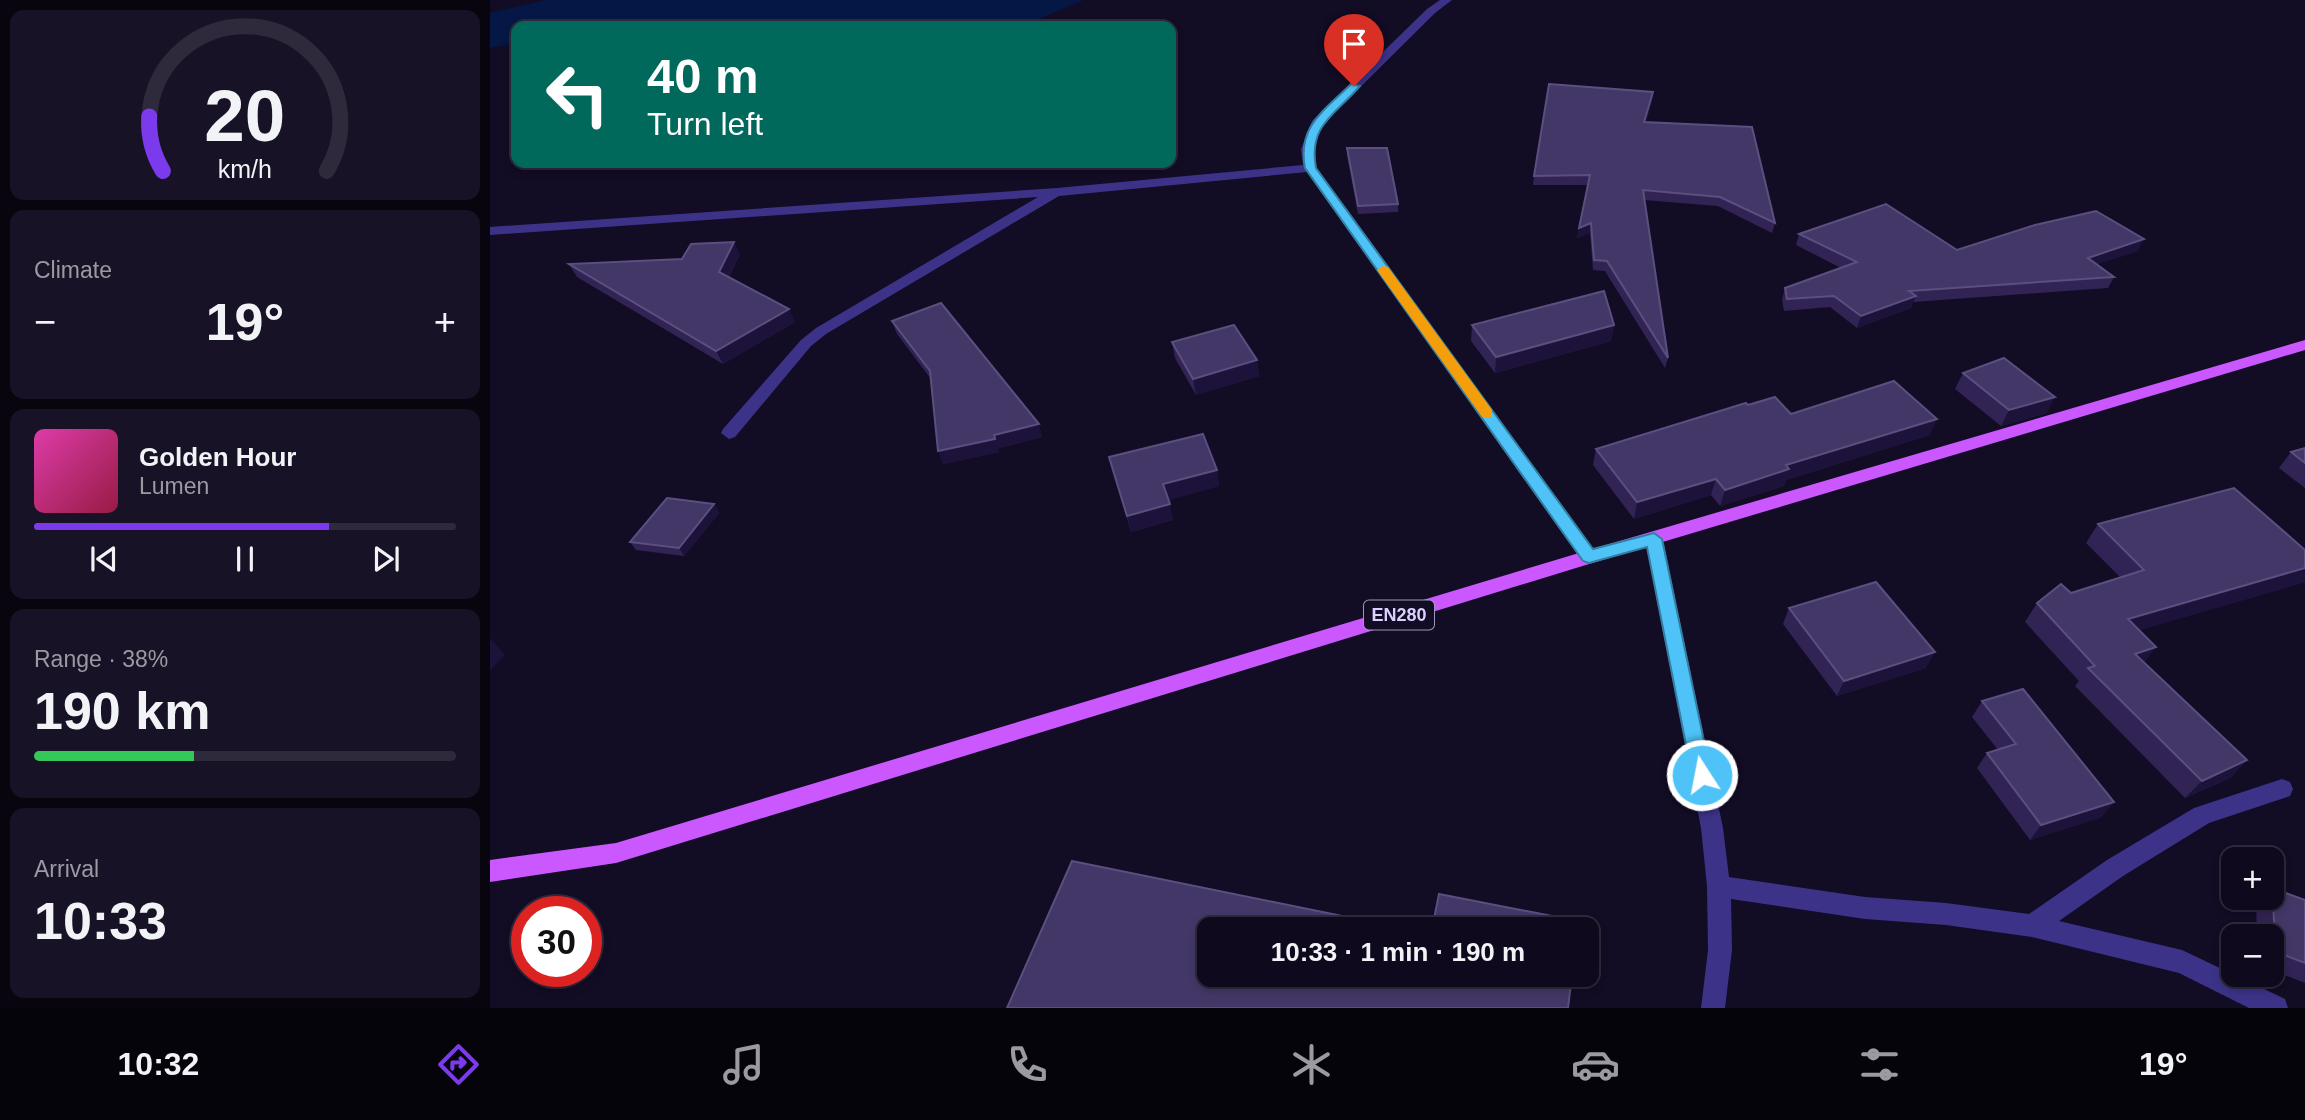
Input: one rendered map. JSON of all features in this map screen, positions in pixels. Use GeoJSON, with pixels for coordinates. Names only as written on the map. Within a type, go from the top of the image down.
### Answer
{"type":"FeatureCollection","features":[{"type":"Feature","properties":{"kind":"main road","name":"EN280"},"geometry":{"type":"LineString","coordinates":[[490,871],[616,853],[1589,557],[2305,345]]}},
{"type":"Feature","properties":{"kind":"street"},"geometry":{"type":"LineString","coordinates":[[1447,0],[1431,11],[1316,124],[1307,149],[1311,168],[1589,557]]}},
{"type":"Feature","properties":{"kind":"street"},"geometry":{"type":"LineString","coordinates":[[490,231],[1057,192],[1311,168]]}},
{"type":"Feature","properties":{"kind":"street"},"geometry":{"type":"LineString","coordinates":[[729,433],[806,343],[821,331],[1057,192]]}},
{"type":"Feature","properties":{"kind":"street"},"geometry":{"type":"LineString","coordinates":[[1654,539],[1712,828],[1719,886],[1720,950],[1713,1008]]}},
{"type":"Feature","properties":{"kind":"street"},"geometry":{"type":"LineString","coordinates":[[2032,926],[2115,868],[2202,815],[2282,789]]}},
{"type":"Feature","properties":{"kind":"street"},"geometry":{"type":"LineString","coordinates":[[1719,886],[1865,908],[1946,914],[2032,926],[2182,962],[2276,1008]]}},
{"type":"Feature","properties":{"kind":"water"},"geometry":{"type":"Polygon","coordinates":[[[546,0],[1084,0],[1034,21],[511,21],[511,44],[490,48],[490,13],[546,0]]]}},
{"type":"Feature","properties":{"kind":"building"},"geometry":{"type":"Polygon","coordinates":[[[1549,84],[1653,92],[1644,122],[1752,127],[1775,223],[1720,197],[1643,190],[1668,358],[1607,261],[1594,260],[1591,223],[1579,228],[1590,175],[1534,176],[1549,84]]]}},
{"type":"Feature","properties":{"kind":"building"},"geometry":{"type":"Polygon","coordinates":[[[1347,148],[1387,148],[1398,204],[1358,206],[1347,148]]]}},
{"type":"Feature","properties":{"kind":"building"},"geometry":{"type":"Polygon","coordinates":[[[1886,204],[1957,250],[2035,225],[2096,211],[2144,239],[2088,258],[2114,277],[1909,291],[1916,296],[1861,316],[1834,296],[1787,299],[1785,288],[1857,262],[1799,234],[1886,204]]]}},
{"type":"Feature","properties":{"kind":"building"},"geometry":{"type":"Polygon","coordinates":[[[734,242],[719,272],[789,309],[716,351],[569,264],[682,259],[691,244],[734,242]]]}},
{"type":"Feature","properties":{"kind":"building"},"geometry":{"type":"Polygon","coordinates":[[[1604,291],[1614,325],[1496,357],[1472,325],[1604,291]]]}},
{"type":"Feature","properties":{"kind":"building"},"geometry":{"type":"Polygon","coordinates":[[[941,303],[1039,424],[994,435],[995,439],[938,451],[930,371],[892,321],[941,303]]]}},
{"type":"Feature","properties":{"kind":"building"},"geometry":{"type":"Polygon","coordinates":[[[1234,325],[1257,360],[1193,379],[1172,342],[1234,325]]]}},
{"type":"Feature","properties":{"kind":"building"},"geometry":{"type":"Polygon","coordinates":[[[2004,358],[2055,397],[2009,410],[1963,373],[2004,358]]]}},
{"type":"Feature","properties":{"kind":"building"},"geometry":{"type":"Polygon","coordinates":[[[1894,381],[1937,419],[1786,465],[1789,469],[1725,490],[1716,479],[1637,502],[1596,449],[1746,403],[1748,405],[1775,397],[1791,414],[1894,381]]]}},
{"type":"Feature","properties":{"kind":"building"},"geometry":{"type":"Polygon","coordinates":[[[1203,434],[1217,470],[1163,484],[1170,504],[1127,516],[1109,457],[1203,434]]]}},
{"type":"Feature","properties":{"kind":"building"},"geometry":{"type":"Polygon","coordinates":[[[2305,448],[2305,463],[2291,452],[2305,448]]]}},
{"type":"Feature","properties":{"kind":"building"},"geometry":{"type":"Polygon","coordinates":[[[2234,488],[2305,550],[2305,568],[2128,619],[2156,647],[2135,654],[2247,760],[2202,781],[2088,668],[2095,666],[2037,603],[2061,584],[2071,593],[2144,570],[2098,524],[2234,488]]]}},
{"type":"Feature","properties":{"kind":"building"},"geometry":{"type":"Polygon","coordinates":[[[667,498],[714,504],[679,548],[630,542],[667,498]]]}},
{"type":"Feature","properties":{"kind":"building"},"geometry":{"type":"Polygon","coordinates":[[[1876,582],[1935,652],[1844,681],[1789,608],[1876,582]]]}},
{"type":"Feature","properties":{"kind":"building"},"geometry":{"type":"Polygon","coordinates":[[[2023,689],[2114,802],[2041,825],[1987,753],[2016,744],[1982,701],[2023,689]]]}},
{"type":"Feature","properties":{"kind":"building"},"geometry":{"type":"Polygon","coordinates":[[[1072,861],[1347,917],[1197,917],[1197,987],[1571,987],[1568,1008],[1007,1008],[1072,861]]]}},
{"type":"Feature","properties":{"kind":"building"},"geometry":{"type":"Polygon","coordinates":[[[2284,892],[2305,900],[2305,963],[2284,955],[2284,924],[2274,924],[2273,910],[2284,910],[2284,892]]]}},
{"type":"Feature","properties":{"kind":"building"},"geometry":{"type":"Polygon","coordinates":[[[1439,894],[1557,917],[1434,917],[1439,894]]]}},
{"type":"Feature","properties":{"kind":"slow traffic"},"geometry":{"type":"LineString","coordinates":[[1383,270],[1487,414]]}},
{"type":"Feature","properties":{"kind":"route"},"geometry":{"type":"LineString","coordinates":[[1354,86],[1316,124],[1307,149],[1311,168],[1589,557],[1654,539],[1702,775]]}}]}
